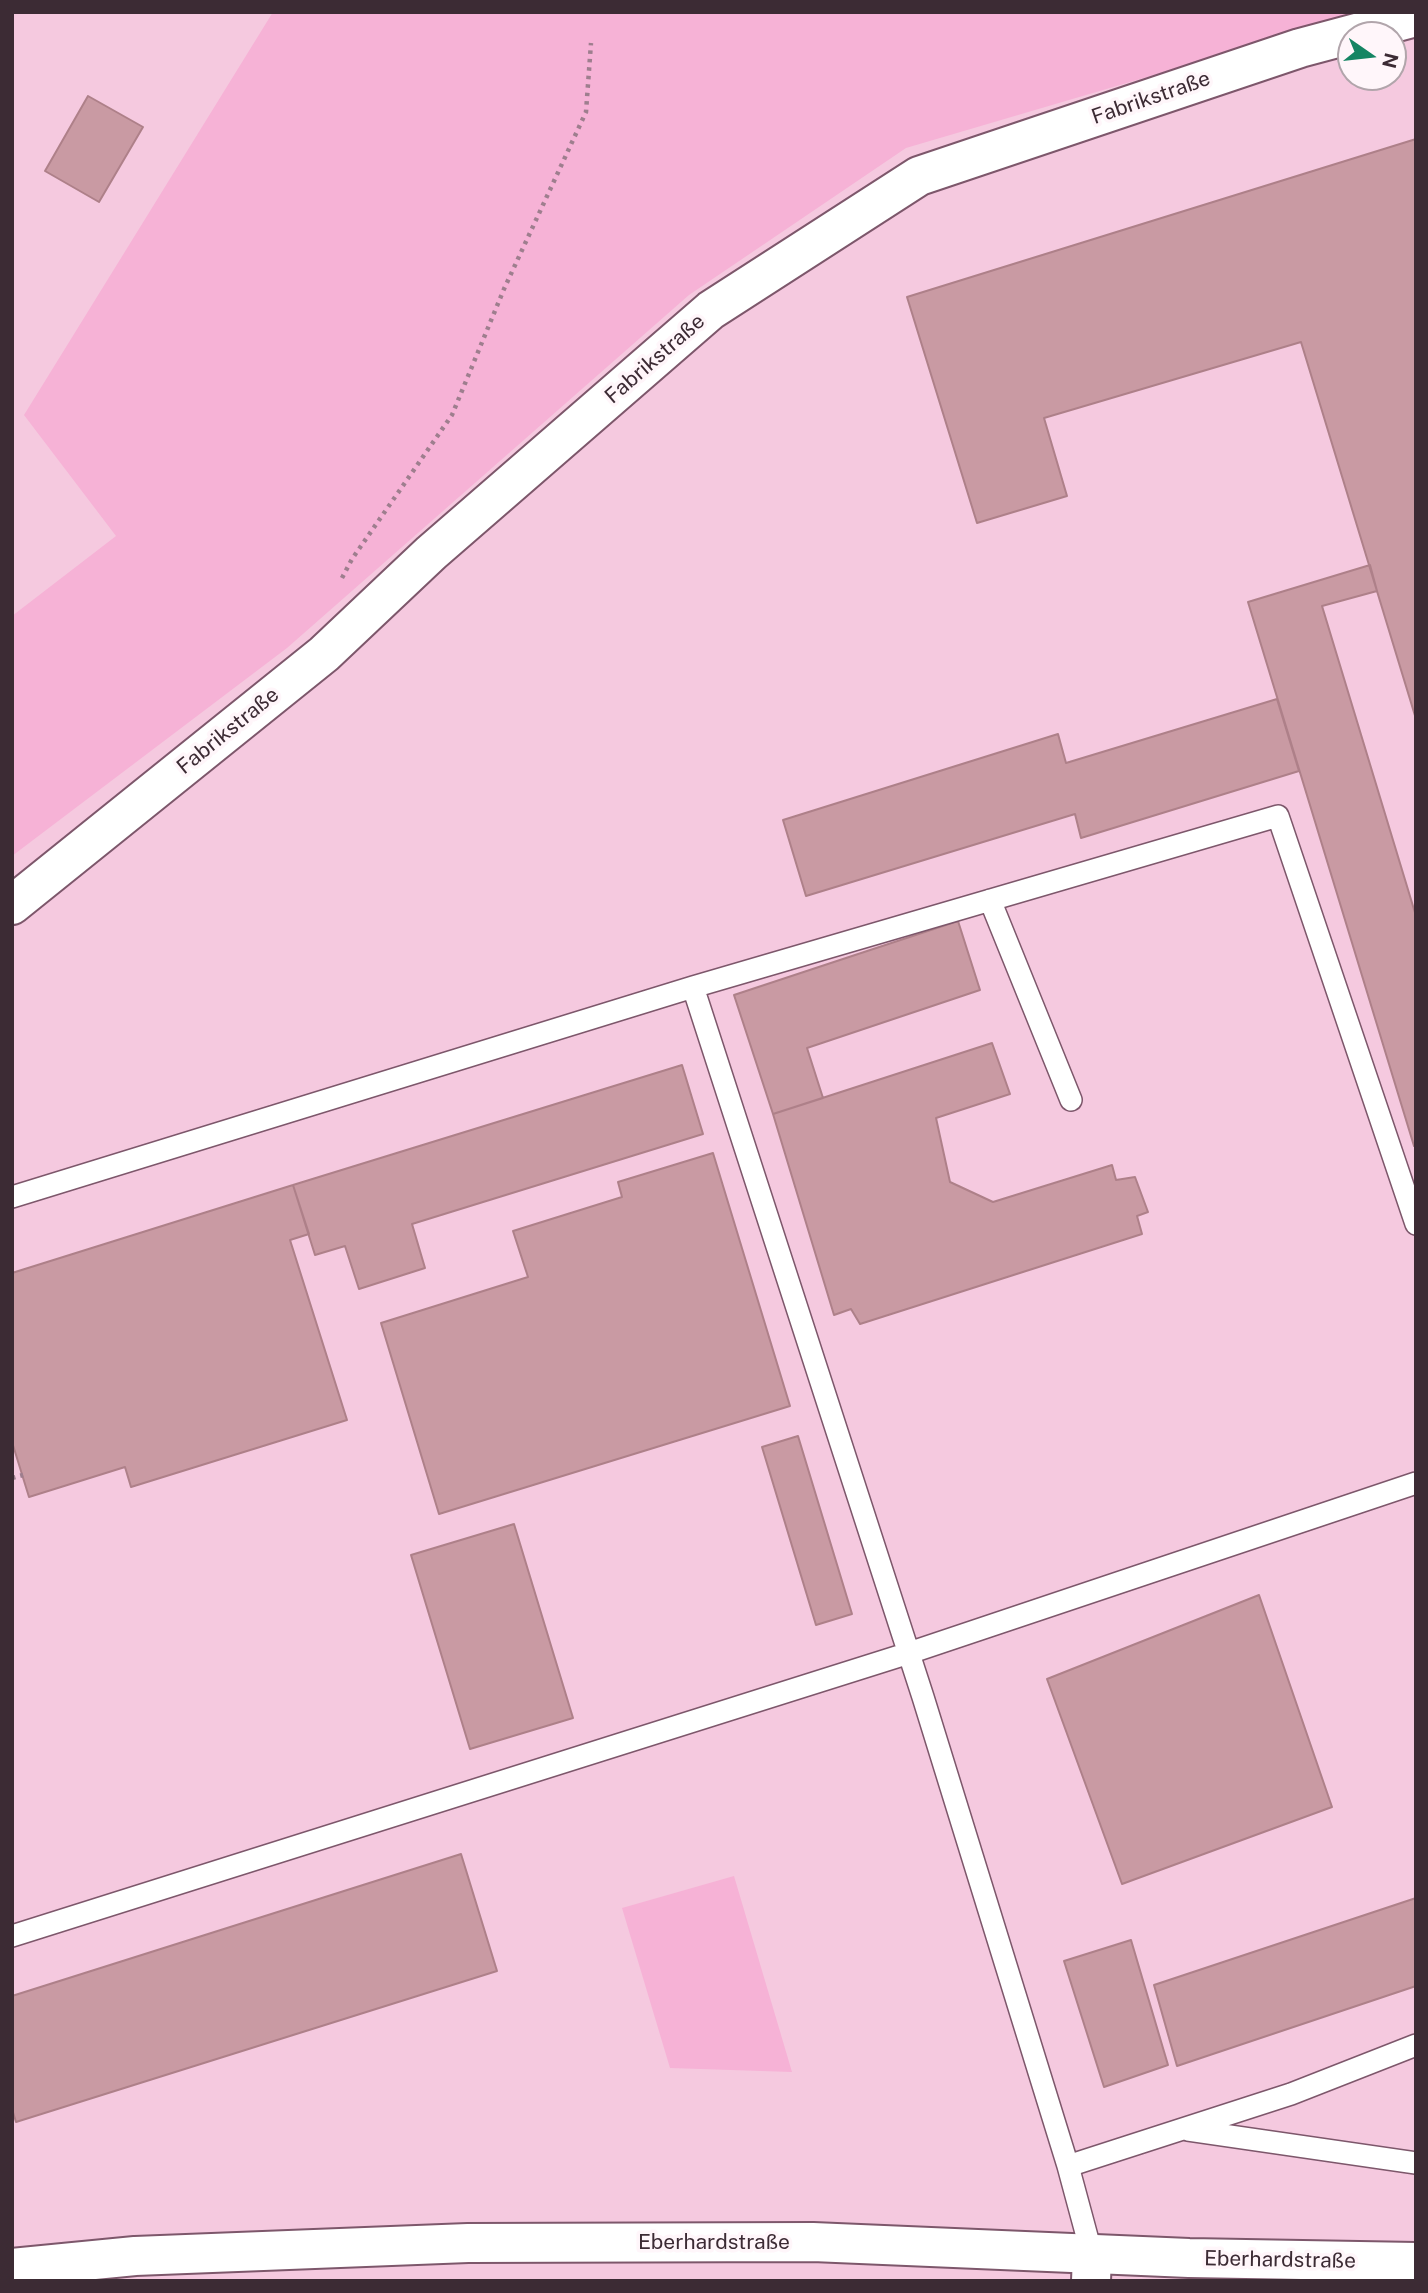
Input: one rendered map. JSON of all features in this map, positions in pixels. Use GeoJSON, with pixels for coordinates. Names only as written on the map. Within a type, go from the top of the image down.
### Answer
{"type":"FeatureCollection","features":[{"type":"Feature","properties":{"kind":"street","name":"Fabrikstraße"},"geometry":{"type":"LineString","coordinates":[[12,905],[324,654],[431,553],[711,310],[919,176],[1300,48],[1416,17]]}},
{"type":"Feature","properties":{"kind":"street","name":"Eberhardstraße"},"geometry":{"type":"LineString","coordinates":[[12,2268],[135,2256],[481,2243],[813,2242],[1092,2268],[1189,2259],[1416,2262]]}},
{"type":"Feature","properties":{"kind":"lane"},"geometry":{"type":"LineString","coordinates":[[12,1197],[693,987],[1278,816],[1416,1224]]}},
{"type":"Feature","properties":{"kind":"lane"},"geometry":{"type":"LineString","coordinates":[[990,900],[1071,1100]]}},
{"type":"Feature","properties":{"kind":"lane"},"geometry":{"type":"LineString","coordinates":[[693,987],[909,1653],[1068,2166],[1092,2268]]}},
{"type":"Feature","properties":{"kind":"lane"},"geometry":{"type":"LineString","coordinates":[[12,1936],[909,1653],[1416,1483]]}},
{"type":"Feature","properties":{"kind":"lane"},"geometry":{"type":"LineString","coordinates":[[1068,2166],[1291,2094],[1416,2045]]}},
{"type":"Feature","properties":{"kind":"lane"},"geometry":{"type":"LineString","coordinates":[[1182,2129],[1416,2163]]}},
{"type":"Feature","properties":{"kind":"path"},"geometry":{"type":"LineString","coordinates":[[340,582],[352,559],[452,415],[504,289],[586,111],[591,43]]}},
{"type":"Feature","properties":{"kind":"path"},"geometry":{"type":"LineString","coordinates":[[12,1478],[23,1475]]}},
{"type":"Feature","properties":{"kind":"shaded area"},"geometry":{"type":"Polygon","coordinates":[[[273,12],[1368,12],[906,148],[689,295],[287,648],[12,856],[12,616],[116,536],[24,415],[273,12]]]}},
{"type":"Feature","properties":{"kind":"shaded area"},"geometry":{"type":"Polygon","coordinates":[[[734,1876],[792,2072],[670,2068],[622,1908],[734,1876]]]}},
{"type":"Feature","properties":{"kind":"building"},"geometry":{"type":"Polygon","coordinates":[[[88,96],[143,127],[99,202],[45,171],[88,96]]]}},
{"type":"Feature","properties":{"kind":"building"},"geometry":{"type":"Polygon","coordinates":[[[1416,139],[1416,719],[1301,342],[1044,418],[1067,496],[977,523],[907,297],[1416,139]]]}},
{"type":"Feature","properties":{"kind":"building"},"geometry":{"type":"Polygon","coordinates":[[[1370,565],[1377,591],[1322,606],[1416,916],[1414,1146],[1248,602],[1370,565]]]}},
{"type":"Feature","properties":{"kind":"building"},"geometry":{"type":"Polygon","coordinates":[[[1277,699],[1299,771],[1081,838],[1075,814],[806,896],[783,820],[1058,734],[1066,763],[1277,699]]]}},
{"type":"Feature","properties":{"kind":"building"},"geometry":{"type":"Polygon","coordinates":[[[958,921],[980,990],[807,1048],[823,1098],[773,1114],[734,995],[958,921]]]}},
{"type":"Feature","properties":{"kind":"building"},"geometry":{"type":"Polygon","coordinates":[[[992,1043],[1010,1094],[936,1118],[950,1182],[993,1202],[1112,1165],[1116,1180],[1135,1177],[1148,1212],[1137,1216],[1142,1234],[860,1324],[851,1309],[834,1315],[773,1114],[992,1043]]]}},
{"type":"Feature","properties":{"kind":"building"},"geometry":{"type":"Polygon","coordinates":[[[682,1065],[703,1134],[412,1224],[425,1268],[359,1289],[345,1246],[315,1255],[293,1185],[682,1065]]]}},
{"type":"Feature","properties":{"kind":"building"},"geometry":{"type":"Polygon","coordinates":[[[713,1153],[790,1406],[439,1514],[381,1323],[528,1277],[513,1231],[622,1197],[618,1182],[713,1153]]]}},
{"type":"Feature","properties":{"kind":"building"},"geometry":{"type":"Polygon","coordinates":[[[293,1185],[309,1234],[290,1240],[347,1420],[131,1487],[125,1467],[29,1497],[12,1442],[12,1273],[293,1185]]]}},
{"type":"Feature","properties":{"kind":"building"},"geometry":{"type":"Polygon","coordinates":[[[798,1436],[852,1614],[816,1625],[762,1447],[798,1436]]]}},
{"type":"Feature","properties":{"kind":"building"},"geometry":{"type":"Polygon","coordinates":[[[514,1524],[573,1718],[470,1749],[411,1555],[514,1524]]]}},
{"type":"Feature","properties":{"kind":"building"},"geometry":{"type":"Polygon","coordinates":[[[1259,1595],[1332,1807],[1122,1884],[1047,1679],[1259,1595]]]}},
{"type":"Feature","properties":{"kind":"building"},"geometry":{"type":"Polygon","coordinates":[[[461,1854],[497,1971],[16,2122],[12,2109],[12,1996],[461,1854]]]}},
{"type":"Feature","properties":{"kind":"building"},"geometry":{"type":"Polygon","coordinates":[[[1416,1898],[1416,1986],[1177,2066],[1154,1985],[1416,1898]]]}},
{"type":"Feature","properties":{"kind":"building"},"geometry":{"type":"Polygon","coordinates":[[[1131,1940],[1168,2065],[1104,2087],[1064,1961],[1131,1940]]]}}]}
